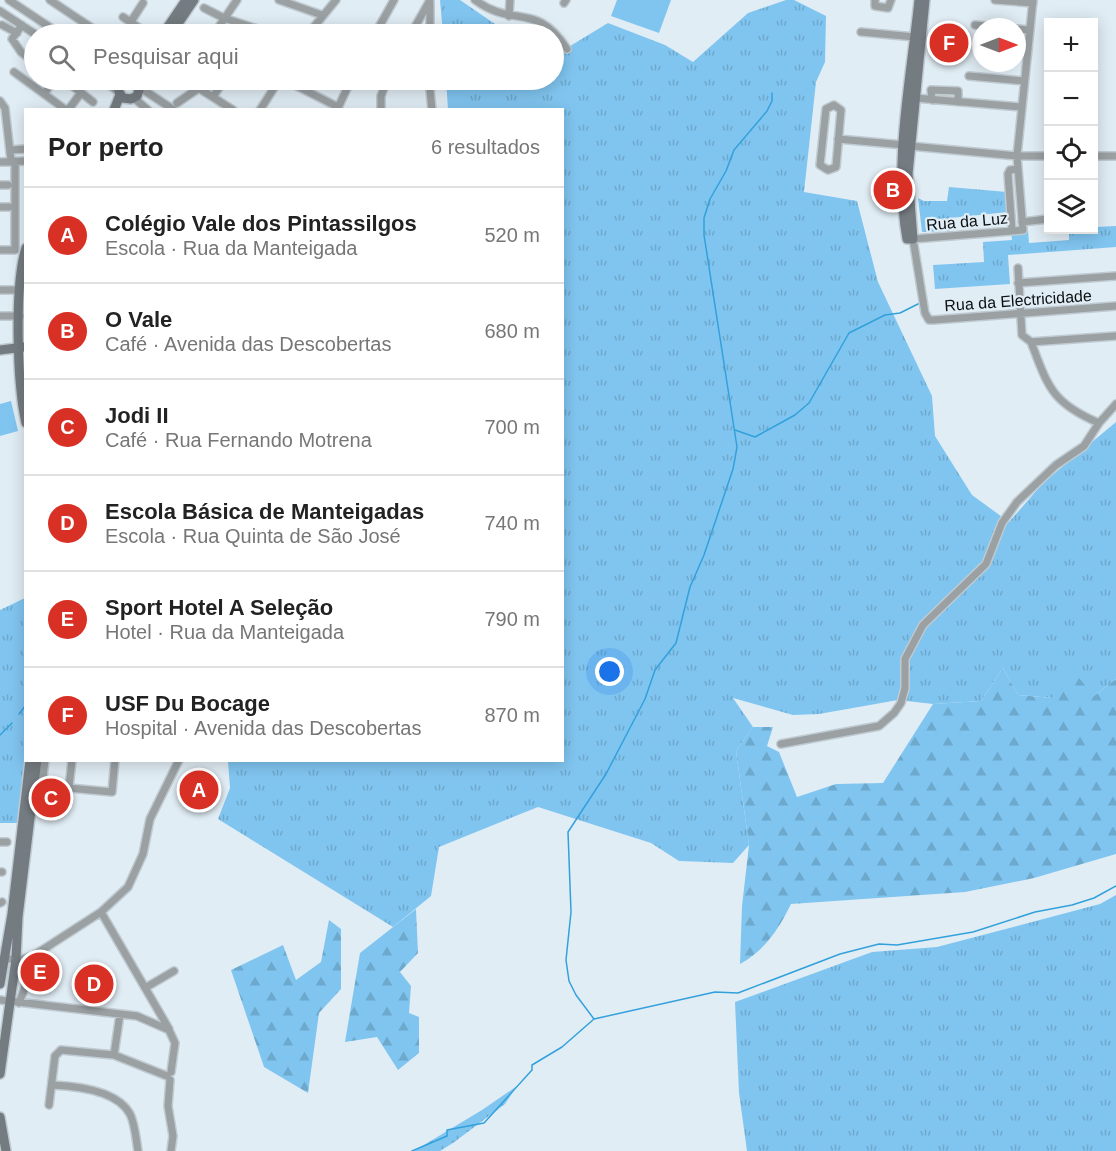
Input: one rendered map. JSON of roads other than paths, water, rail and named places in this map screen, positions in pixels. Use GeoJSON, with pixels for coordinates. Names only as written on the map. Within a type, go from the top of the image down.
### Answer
{"type":"FeatureCollection","features":[{"type":"Feature","properties":{"kind":"main road"},"geometry":{"type":"LineString","coordinates":[[170,24],[186,0]]}},
{"type":"Feature","properties":{"kind":"main road"},"geometry":{"type":"LineString","coordinates":[[178,24],[194,0]]}},
{"type":"Feature","properties":{"kind":"main road"},"geometry":{"type":"LineString","coordinates":[[914,239],[907,239],[902,209],[918,0]]}},
{"type":"Feature","properties":{"kind":"main road"},"geometry":{"type":"LineString","coordinates":[[907,146],[915,98],[925,0]]}},
{"type":"Feature","properties":{"kind":"main road"},"geometry":{"type":"LineString","coordinates":[[119,90],[124,104]]}},
{"type":"Feature","properties":{"kind":"main road"},"geometry":{"type":"LineString","coordinates":[[124,104],[133,90]]}},
{"type":"Feature","properties":{"kind":"main road"},"geometry":{"type":"LineString","coordinates":[[119,94],[124,104]]}},
{"type":"Feature","properties":{"kind":"main road"},"geometry":{"type":"LineString","coordinates":[[20,368],[23,347],[20,330],[20,290],[24,262]]}},
{"type":"Feature","properties":{"kind":"main road"},"geometry":{"type":"LineString","coordinates":[[3,348],[16,339],[20,330]]}},
{"type":"Feature","properties":{"kind":"main road"},"geometry":{"type":"LineString","coordinates":[[3,348],[23,347]]}},
{"type":"Feature","properties":{"kind":"main road"},"geometry":{"type":"LineString","coordinates":[[3,348],[18,359],[24,405]]}},
{"type":"Feature","properties":{"kind":"main road"},"geometry":{"type":"LineString","coordinates":[[0,984],[1,964],[12,914],[30,762]]}},
{"type":"Feature","properties":{"kind":"main road"},"geometry":{"type":"LineString","coordinates":[[0,1074],[10,1001],[19,959],[18,917],[37,762]]}},
{"type":"Feature","properties":{"kind":"main road"},"geometry":{"type":"LineString","coordinates":[[0,1117],[6,1151]]}},
{"type":"Feature","properties":{"kind":"street"},"geometry":{"type":"LineString","coordinates":[[9,0],[45,24]]}},
{"type":"Feature","properties":{"kind":"street"},"geometry":{"type":"LineString","coordinates":[[50,0],[62,3],[88,24]]}},
{"type":"Feature","properties":{"kind":"street"},"geometry":{"type":"LineString","coordinates":[[220,24],[237,0]]}},
{"type":"Feature","properties":{"kind":"street"},"geometry":{"type":"LineString","coordinates":[[279,0],[322,15]]}},
{"type":"Feature","properties":{"kind":"street"},"geometry":{"type":"LineString","coordinates":[[315,24],[336,0]]}},
{"type":"Feature","properties":{"kind":"street"},"geometry":{"type":"LineString","coordinates":[[381,24],[394,0]]}},
{"type":"Feature","properties":{"kind":"street"},"geometry":{"type":"LineString","coordinates":[[417,24],[430,0]]}},
{"type":"Feature","properties":{"kind":"street"},"geometry":{"type":"LineString","coordinates":[[430,0],[430,24]]}},
{"type":"Feature","properties":{"kind":"street"},"geometry":{"type":"LineString","coordinates":[[475,0],[498,14],[530,16],[546,24]]}},
{"type":"Feature","properties":{"kind":"street"},"geometry":{"type":"LineString","coordinates":[[509,16],[510,0]]}},
{"type":"Feature","properties":{"kind":"street"},"geometry":{"type":"LineString","coordinates":[[875,0],[875,6],[888,8],[891,0]]}},
{"type":"Feature","properties":{"kind":"street"},"geometry":{"type":"LineString","coordinates":[[995,0],[1033,2],[1017,156],[1023,226]]}},
{"type":"Feature","properties":{"kind":"street"},"geometry":{"type":"LineString","coordinates":[[123,18],[130,23],[143,3]]}},
{"type":"Feature","properties":{"kind":"street"},"geometry":{"type":"LineString","coordinates":[[204,8],[238,24]]}},
{"type":"Feature","properties":{"kind":"street"},"geometry":{"type":"LineString","coordinates":[[0,10],[22,25],[12,39],[24,54]]}},
{"type":"Feature","properties":{"kind":"street"},"geometry":{"type":"LineString","coordinates":[[2,26],[17,33]]}},
{"type":"Feature","properties":{"kind":"street"},"geometry":{"type":"LineString","coordinates":[[1026,30],[1030,30]]}},
{"type":"Feature","properties":{"kind":"street"},"geometry":{"type":"LineString","coordinates":[[861,32],[915,37]]}},
{"type":"Feature","properties":{"kind":"street"},"geometry":{"type":"LineString","coordinates":[[564,44],[567,49]]}},
{"type":"Feature","properties":{"kind":"street"},"geometry":{"type":"LineString","coordinates":[[14,72],[24,79]]}},
{"type":"Feature","properties":{"kind":"street"},"geometry":{"type":"LineString","coordinates":[[969,76],[1024,81]]}},
{"type":"Feature","properties":{"kind":"street"},"geometry":{"type":"LineString","coordinates":[[39,90],[64,108]]}},
{"type":"Feature","properties":{"kind":"street"},"geometry":{"type":"LineString","coordinates":[[44,94],[47,90]]}},
{"type":"Feature","properties":{"kind":"street"},"geometry":{"type":"LineString","coordinates":[[77,90],[93,102]]}},
{"type":"Feature","properties":{"kind":"street"},"geometry":{"type":"LineString","coordinates":[[114,90],[119,94]]}},
{"type":"Feature","properties":{"kind":"street"},"geometry":{"type":"LineString","coordinates":[[149,90],[175,106],[196,90]]}},
{"type":"Feature","properties":{"kind":"street"},"geometry":{"type":"LineString","coordinates":[[202,90],[230,108]]}},
{"type":"Feature","properties":{"kind":"street"},"geometry":{"type":"LineString","coordinates":[[213,97],[218,90]]}},
{"type":"Feature","properties":{"kind":"street"},"geometry":{"type":"LineString","coordinates":[[261,108],[270,90]]}},
{"type":"Feature","properties":{"kind":"street"},"geometry":{"type":"LineString","coordinates":[[304,90],[337,108],[346,90]]}},
{"type":"Feature","properties":{"kind":"street"},"geometry":{"type":"LineString","coordinates":[[381,108],[383,90]]}},
{"type":"Feature","properties":{"kind":"street"},"geometry":{"type":"LineString","coordinates":[[430,90],[432,108]]}},
{"type":"Feature","properties":{"kind":"street"},"geometry":{"type":"LineString","coordinates":[[915,98],[932,100],[931,90],[958,91],[958,102],[1022,107]]}},
{"type":"Feature","properties":{"kind":"street"},"geometry":{"type":"LineString","coordinates":[[69,108],[81,93]]}},
{"type":"Feature","properties":{"kind":"street"},"geometry":{"type":"LineString","coordinates":[[0,101],[5,108],[13,161],[15,250],[0,250]]}},
{"type":"Feature","properties":{"kind":"street"},"geometry":{"type":"LineString","coordinates":[[124,104],[140,108]]}},
{"type":"Feature","properties":{"kind":"street"},"geometry":{"type":"LineString","coordinates":[[834,105],[841,110],[838,139],[836,167],[823,169],[820,165],[826,108],[834,105]]}},
{"type":"Feature","properties":{"kind":"street"},"geometry":{"type":"LineString","coordinates":[[838,139],[1017,156],[1044,156]]}},
{"type":"Feature","properties":{"kind":"street"},"geometry":{"type":"LineString","coordinates":[[10,150],[24,149]]}},
{"type":"Feature","properties":{"kind":"street"},"geometry":{"type":"LineString","coordinates":[[1098,156],[1116,156]]}},
{"type":"Feature","properties":{"kind":"street"},"geometry":{"type":"LineString","coordinates":[[0,162],[24,161]]}},
{"type":"Feature","properties":{"kind":"street"},"geometry":{"type":"LineString","coordinates":[[1012,230],[1008,174],[1010,170],[1018,169]]}},
{"type":"Feature","properties":{"kind":"street"},"geometry":{"type":"LineString","coordinates":[[0,207],[9,207]]}},
{"type":"Feature","properties":{"kind":"street","name":"Rua da Luz"},"geometry":{"type":"LineString","coordinates":[[914,239],[1012,230],[1044,220]]}},
{"type":"Feature","properties":{"kind":"street","name":"Rua da Electricidade"},"geometry":{"type":"LineString","coordinates":[[914,239],[925,313],[931,320],[1116,306]]}},
{"type":"Feature","properties":{"kind":"street"},"geometry":{"type":"LineString","coordinates":[[1018,268],[1023,338],[1031,342],[1116,336]]}},
{"type":"Feature","properties":{"kind":"street"},"geometry":{"type":"LineString","coordinates":[[1018,283],[1116,276]]}},
{"type":"Feature","properties":{"kind":"street"},"geometry":{"type":"LineString","coordinates":[[0,290],[20,290]]}},
{"type":"Feature","properties":{"kind":"street"},"geometry":{"type":"LineString","coordinates":[[0,316],[20,316]]}},
{"type":"Feature","properties":{"kind":"street"},"geometry":{"type":"LineString","coordinates":[[1031,342],[1048,386],[1057,398],[1099,423]]}},
{"type":"Feature","properties":{"kind":"street"},"geometry":{"type":"LineString","coordinates":[[781,744],[879,726],[894,713],[901,703],[905,688],[905,659],[923,625],[986,564],[1002,523],[1017,502],[1056,465],[1084,446],[1099,423],[1116,404]]}},
{"type":"Feature","properties":{"kind":"street"},"geometry":{"type":"LineString","coordinates":[[32,800],[40,801],[45,762]]}},
{"type":"Feature","properties":{"kind":"street"},"geometry":{"type":"LineString","coordinates":[[72,762],[69,788],[112,792],[115,762]]}},
{"type":"Feature","properties":{"kind":"street"},"geometry":{"type":"LineString","coordinates":[[1,964],[19,959],[101,912],[122,894],[135,876],[143,854],[150,819],[178,762]]}},
{"type":"Feature","properties":{"kind":"street"},"geometry":{"type":"LineString","coordinates":[[101,912],[175,1042],[169,1076],[168,1106],[173,1136],[171,1151]]}},
{"type":"Feature","properties":{"kind":"street"},"geometry":{"type":"LineString","coordinates":[[145,988],[174,971]]}},
{"type":"Feature","properties":{"kind":"street"},"geometry":{"type":"LineString","coordinates":[[10,1001],[137,1016],[169,1030]]}},
{"type":"Feature","properties":{"kind":"street"},"geometry":{"type":"LineString","coordinates":[[114,1055],[120,1014]]}},
{"type":"Feature","properties":{"kind":"street"},"geometry":{"type":"LineString","coordinates":[[49,1105],[55,1056],[61,1050],[114,1055],[169,1076]]}},
{"type":"Feature","properties":{"kind":"street"},"geometry":{"type":"LineString","coordinates":[[52,1085],[84,1086],[126,1108],[132,1118],[138,1151]]}},
{"type":"Feature","properties":{"kind":"waterway"},"geometry":{"type":"LineString","coordinates":[[594,1019],[576,995],[569,981],[566,960],[571,912],[568,832],[606,774],[645,699],[655,670],[676,643],[690,587],[704,555],[733,469],[737,447],[704,235],[704,218],[710,199],[726,171],[734,150],[767,111],[772,101],[772,93]]}},
{"type":"Feature","properties":{"kind":"waterway"},"geometry":{"type":"LineString","coordinates":[[735,430],[755,437],[795,415],[809,403],[849,333],[885,315],[900,313],[920,303]]}},
{"type":"Feature","properties":{"kind":"waterway"},"geometry":{"type":"LineString","coordinates":[[19,714],[24,708]]}},
{"type":"Feature","properties":{"kind":"waterway"},"geometry":{"type":"LineString","coordinates":[[0,735],[12,723]]}},
{"type":"Feature","properties":{"kind":"waterway"},"geometry":{"type":"LineString","coordinates":[[412,1151],[447,1136],[447,1130],[484,1123],[532,1070],[532,1065],[562,1047],[594,1019],[715,992],[738,993],[840,954],[879,944],[897,945],[973,932],[1035,912],[1094,898],[1116,886]]}},
{"type":"Feature","properties":{"kind":"place","name":"USF Du Bocage"},"geometry":{"type":"Point","coordinates":[949,43]}},
{"type":"Feature","properties":{"kind":"place","name":"O Vale"},"geometry":{"type":"Point","coordinates":[893,190]}},
{"type":"Feature","properties":{"kind":"place","name":"Colégio Vale dos Pintassilgos"},"geometry":{"type":"Point","coordinates":[199,790]}},
{"type":"Feature","properties":{"kind":"place","name":"Jodi II"},"geometry":{"type":"Point","coordinates":[51,798]}},
{"type":"Feature","properties":{"kind":"place","name":"Sport Hotel A Seleção"},"geometry":{"type":"Point","coordinates":[40,972]}},
{"type":"Feature","properties":{"kind":"place","name":"Escola Básica de Manteigadas"},"geometry":{"type":"Point","coordinates":[94,984]}}]}
